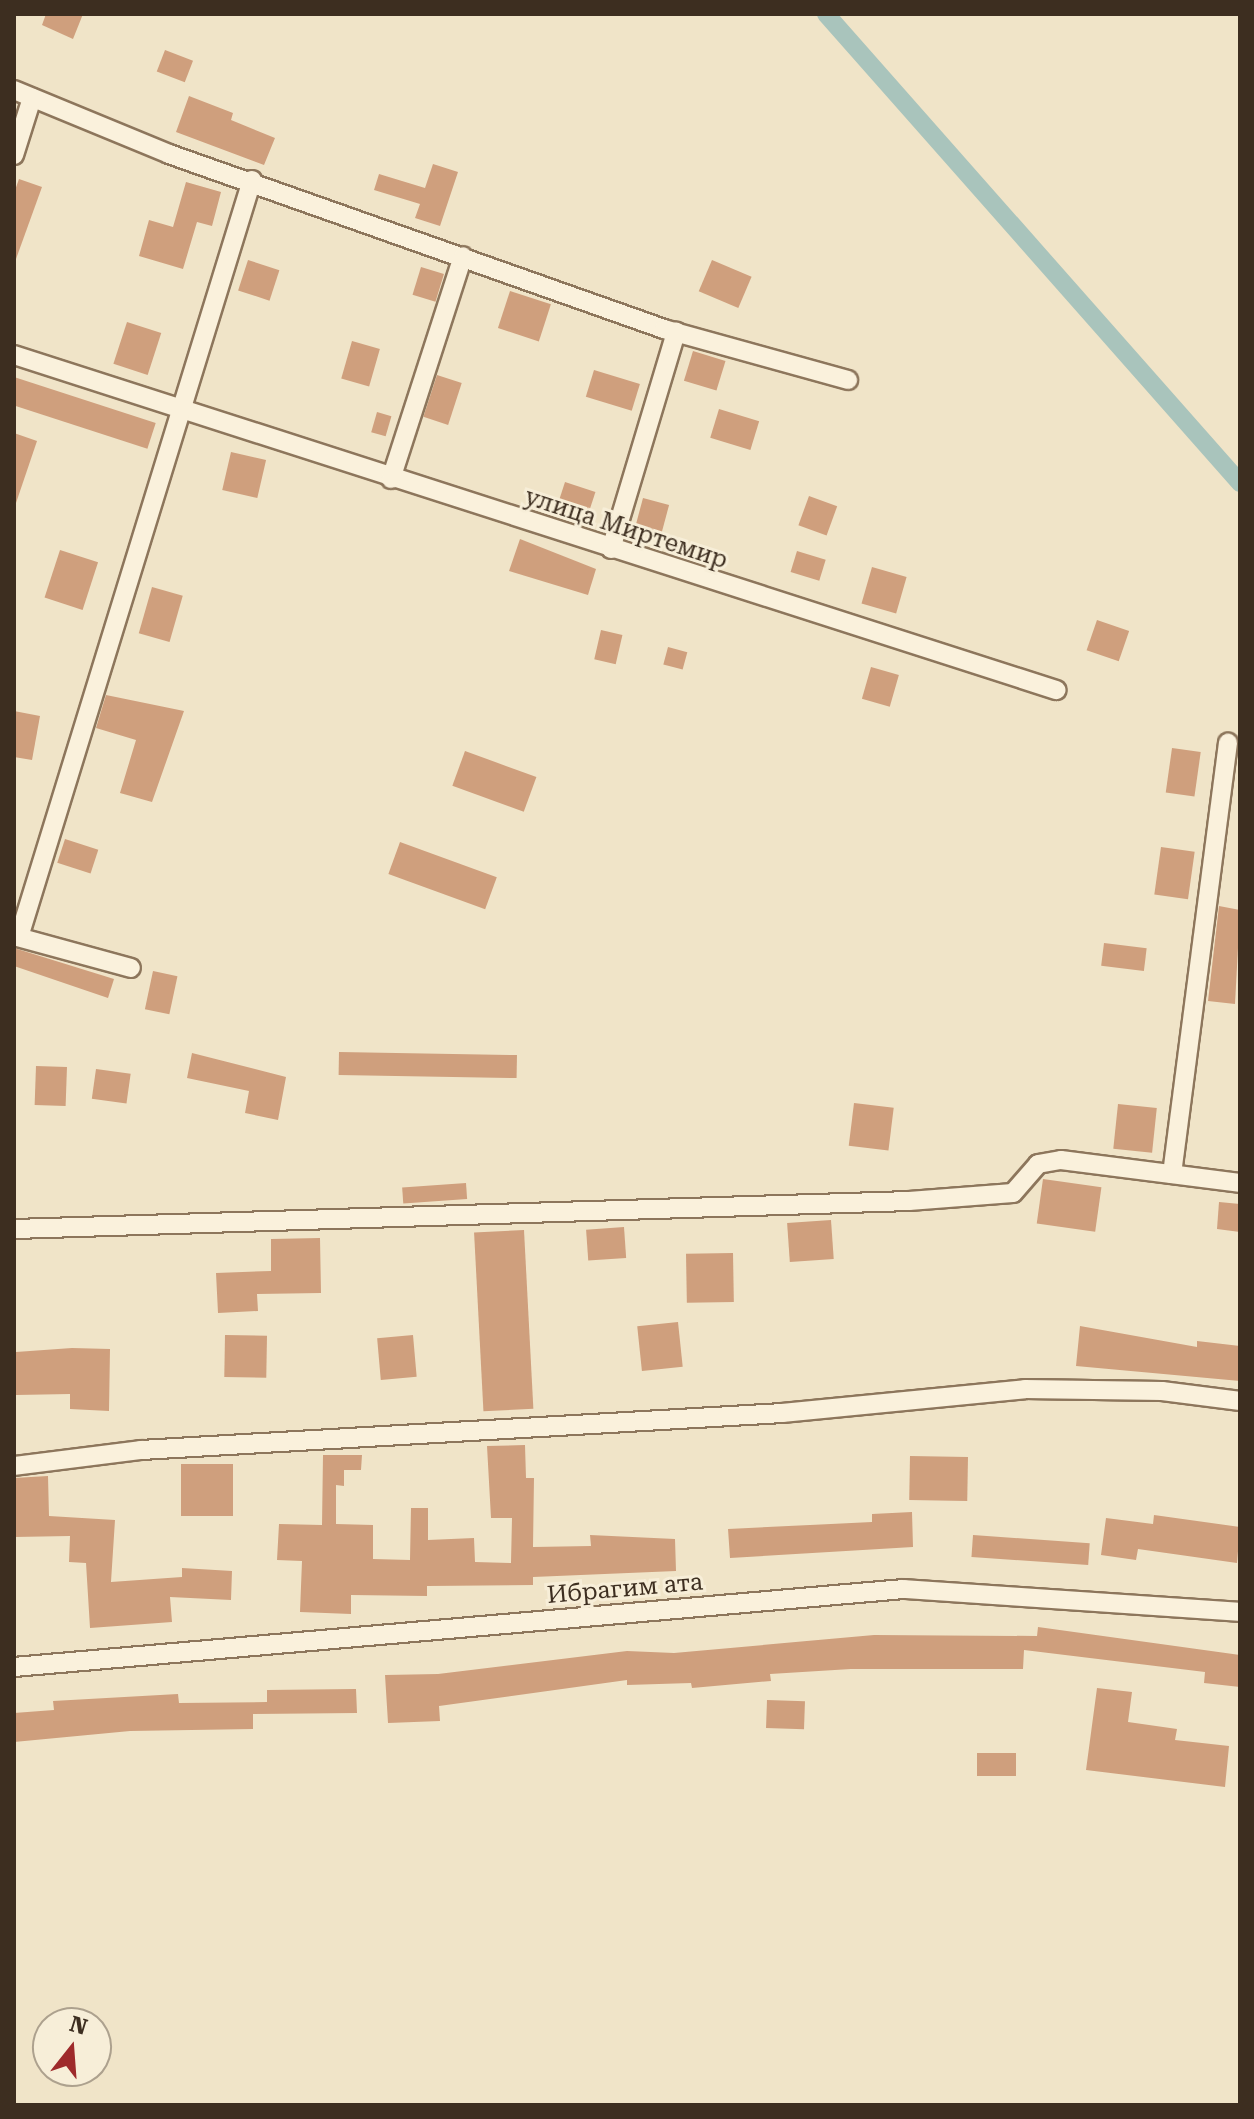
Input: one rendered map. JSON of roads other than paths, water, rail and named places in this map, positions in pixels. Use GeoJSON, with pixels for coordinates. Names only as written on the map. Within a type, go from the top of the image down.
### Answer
{"type":"FeatureCollection","features":[{"type":"Feature","properties":{"kind":"street"},"geometry":{"type":"LineString","coordinates":[[14,90],[169,154],[252,180],[676,332],[848,380]]}},
{"type":"Feature","properties":{"kind":"street"},"geometry":{"type":"LineString","coordinates":[[14,155],[32,98]]}},
{"type":"Feature","properties":{"kind":"street"},"geometry":{"type":"LineString","coordinates":[[131,968],[16,936],[252,180]]}},
{"type":"Feature","properties":{"kind":"street"},"geometry":{"type":"LineString","coordinates":[[391,479],[463,256]]}},
{"type":"Feature","properties":{"kind":"street"},"geometry":{"type":"LineString","coordinates":[[611,549],[676,332]]}},
{"type":"Feature","properties":{"kind":"street","name":"улица Миртемир"},"geometry":{"type":"LineString","coordinates":[[14,355],[391,479],[1056,690]]}},
{"type":"Feature","properties":{"kind":"street"},"geometry":{"type":"LineString","coordinates":[[1172,1174],[1228,743]]}},
{"type":"Feature","properties":{"kind":"street"},"geometry":{"type":"LineString","coordinates":[[14,1229],[909,1201],[1013,1193],[1038,1164],[1061,1160],[1240,1183]]}},
{"type":"Feature","properties":{"kind":"street"},"geometry":{"type":"LineString","coordinates":[[14,1466],[141,1450],[782,1413],[1025,1389],[1133,1389],[1240,1401]]}},
{"type":"Feature","properties":{"kind":"street","name":"Ибрагим ата"},"geometry":{"type":"LineString","coordinates":[[14,1667],[904,1589],[1240,1612]]}},
{"type":"Feature","properties":{"kind":"waterway"},"geometry":{"type":"LineString","coordinates":[[826,14],[1240,483]]}}]}
